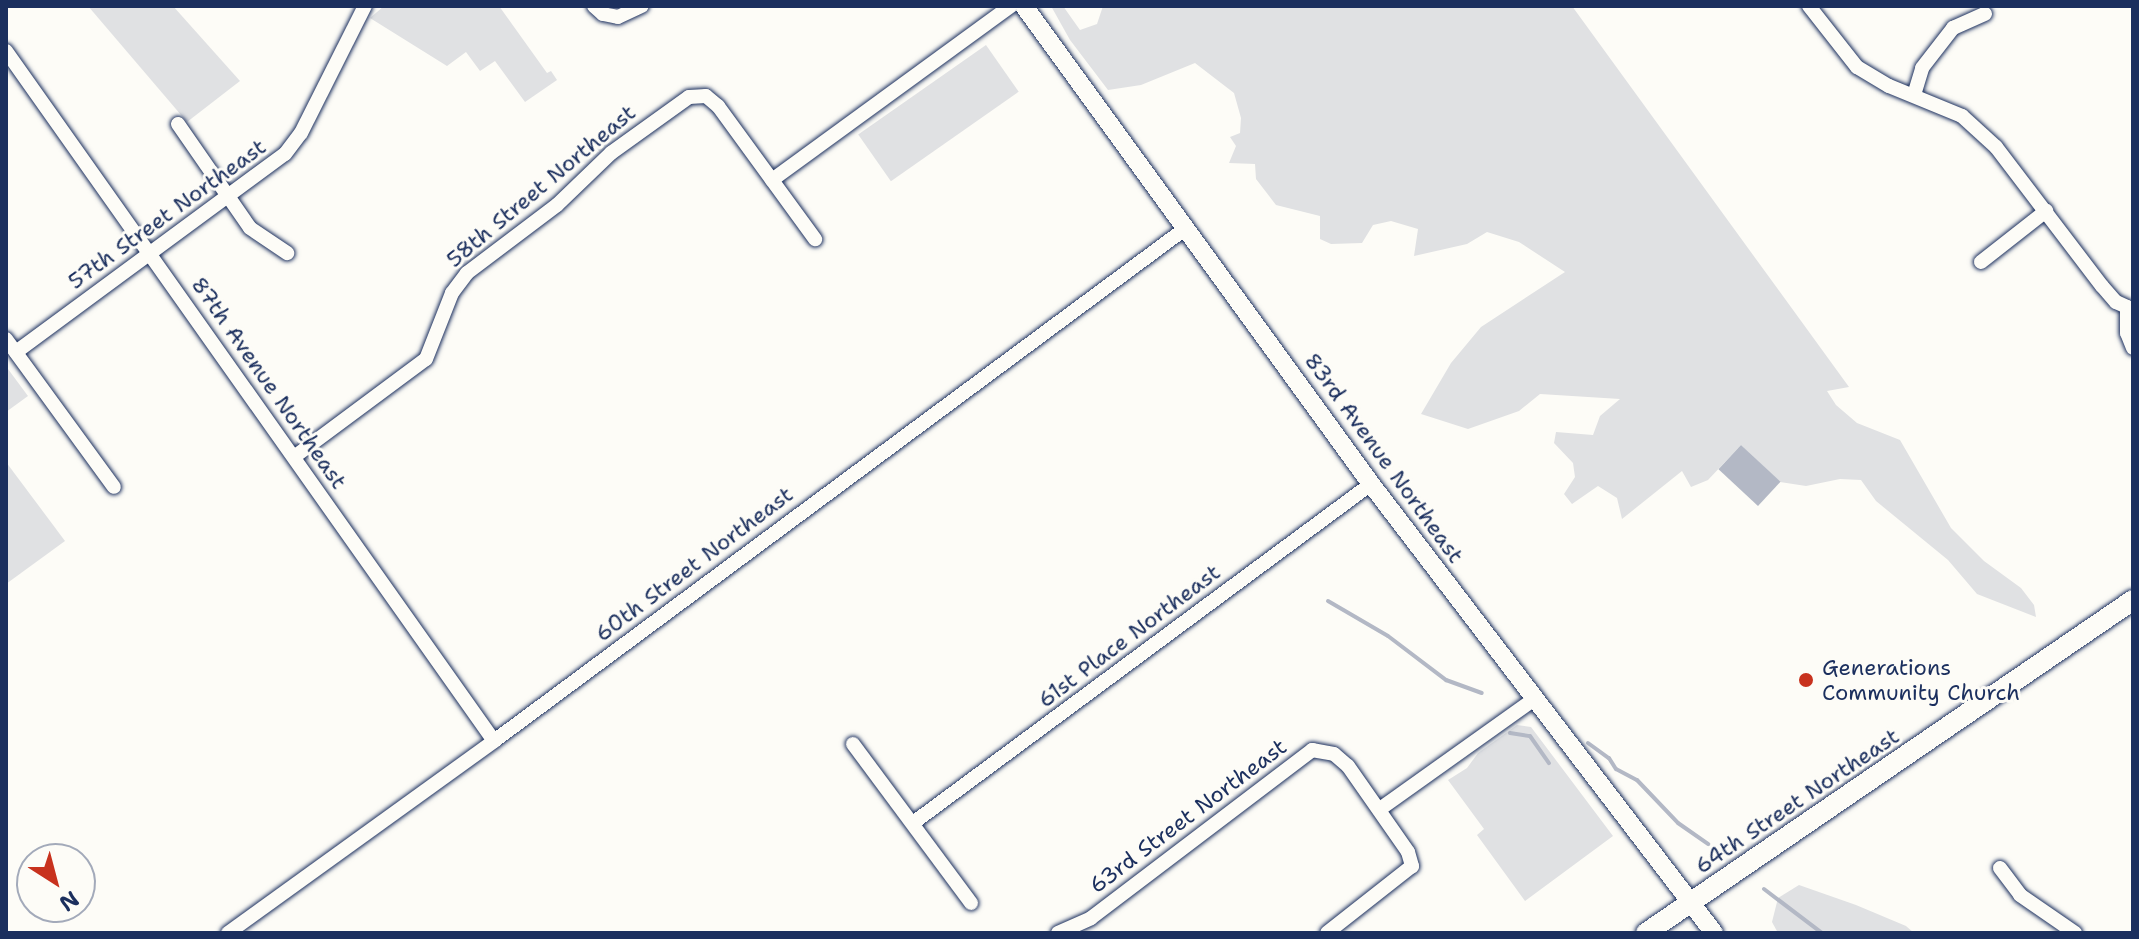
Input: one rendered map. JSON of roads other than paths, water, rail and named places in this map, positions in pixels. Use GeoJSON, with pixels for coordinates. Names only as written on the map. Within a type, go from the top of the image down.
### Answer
{"type":"FeatureCollection","features":[{"type":"Feature","properties":{"kind":"main road","name":"64th Street Northeast"},"geometry":{"type":"LineString","coordinates":[[1646,933],[2133,600]]}},
{"type":"Feature","properties":{"kind":"street","name":"57th Street Northeast"},"geometry":{"type":"LineString","coordinates":[[16,352],[293,146],[365,6]]}},
{"type":"Feature","properties":{"kind":"street"},"geometry":{"type":"LineString","coordinates":[[594,6],[611,16],[625,15],[642,6]]}},
{"type":"Feature","properties":{"kind":"street"},"geometry":{"type":"LineString","coordinates":[[815,239],[772,180],[1011,6]]}},
{"type":"Feature","properties":{"kind":"street","name":"83rd Avenue Northeast"},"geometry":{"type":"LineString","coordinates":[[1024,6],[1371,484],[1714,933]]}},
{"type":"Feature","properties":{"kind":"street"},"geometry":{"type":"LineString","coordinates":[[1809,6],[1857,67],[1946,108],[1977,128],[2046,211],[2102,286],[2116,302],[2130,307],[2127,333],[2133,348]]}},
{"type":"Feature","properties":{"kind":"street"},"geometry":{"type":"LineString","coordinates":[[1914,95],[1922,68],[1953,28],[1985,14]]}},
{"type":"Feature","properties":{"kind":"street","name":"87th Avenue Northeast"},"geometry":{"type":"LineString","coordinates":[[6,51],[494,741]]}},
{"type":"Feature","properties":{"kind":"street","name":"58th Street Northeast"},"geometry":{"type":"LineString","coordinates":[[294,457],[426,359],[433,349],[452,293],[467,273],[557,205],[611,153],[681,101],[699,95],[718,106],[772,180]]}},
{"type":"Feature","properties":{"kind":"street"},"geometry":{"type":"LineString","coordinates":[[178,124],[250,228],[287,253]]}},
{"type":"Feature","properties":{"kind":"street"},"geometry":{"type":"LineString","coordinates":[[1981,262],[2046,211]]}},
{"type":"Feature","properties":{"kind":"street","name":"60th Street Northeast"},"geometry":{"type":"LineString","coordinates":[[228,933],[494,741],[1186,228]]}},
{"type":"Feature","properties":{"kind":"street"},"geometry":{"type":"LineString","coordinates":[[6,339],[114,487]]}},
{"type":"Feature","properties":{"kind":"street","name":"61st Place Northeast"},"geometry":{"type":"LineString","coordinates":[[913,823],[1371,484]]}},
{"type":"Feature","properties":{"kind":"street"},"geometry":{"type":"LineString","coordinates":[[1327,933],[1412,866],[1408,852],[1380,809],[1534,699]]}},
{"type":"Feature","properties":{"kind":"street"},"geometry":{"type":"LineString","coordinates":[[853,744],[971,903]]}},
{"type":"Feature","properties":{"kind":"street","name":"63rd Street Northeast"},"geometry":{"type":"LineString","coordinates":[[1058,933],[1091,926],[1312,750],[1334,754],[1380,809]]}},
{"type":"Feature","properties":{"kind":"street"},"geometry":{"type":"LineString","coordinates":[[2000,868],[2020,895],[2075,933]]}},
{"type":"Feature","properties":{"kind":"waterway"},"geometry":{"type":"LineString","coordinates":[[1328,601],[1388,636],[1446,680],[1482,693]]}},
{"type":"Feature","properties":{"kind":"waterway"},"geometry":{"type":"LineString","coordinates":[[1510,733],[1530,736],[1549,763]]}},
{"type":"Feature","properties":{"kind":"waterway"},"geometry":{"type":"LineString","coordinates":[[1588,743],[1609,758],[1616,769],[1637,780],[1678,823],[1708,844]]}},
{"type":"Feature","properties":{"kind":"waterway"},"geometry":{"type":"LineString","coordinates":[[1764,889],[1822,933]]}},
{"type":"Feature","properties":{"kind":"place","name":"Generations Community Church"},"geometry":{"type":"Point","coordinates":[1806,680]}}]}
